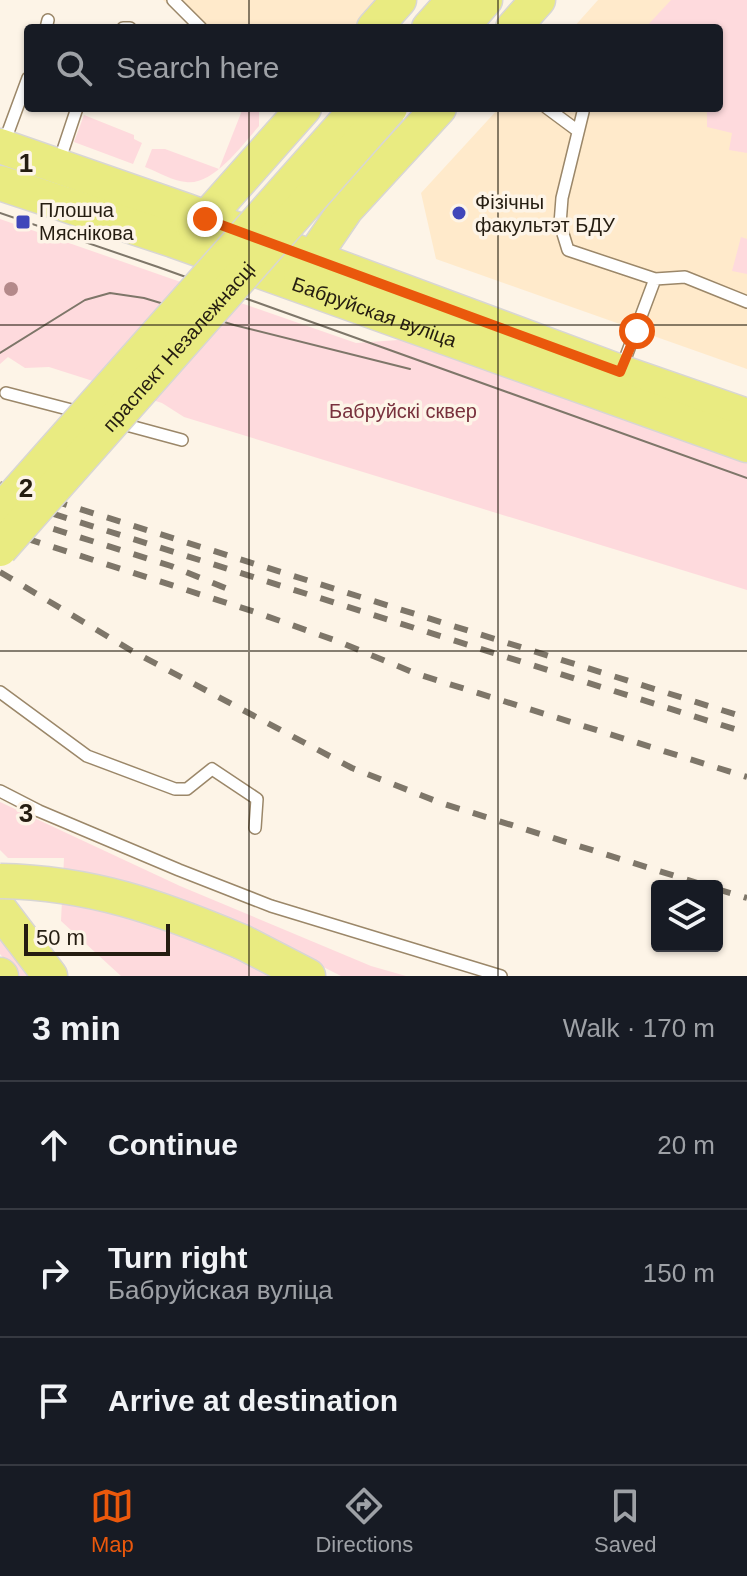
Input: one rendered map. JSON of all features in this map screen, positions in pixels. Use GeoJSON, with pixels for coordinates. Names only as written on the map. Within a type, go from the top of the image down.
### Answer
{"type":"FeatureCollection","features":[{"type":"Feature","properties":{"kind":"main road"},"geometry":{"type":"LineString","coordinates":[[378,24],[399,0]]}},
{"type":"Feature","properties":{"kind":"main road"},"geometry":{"type":"LineString","coordinates":[[433,24],[454,0]]}},
{"type":"Feature","properties":{"kind":"main road"},"geometry":{"type":"LineString","coordinates":[[464,24],[485,0]]}},
{"type":"Feature","properties":{"kind":"main road"},"geometry":{"type":"LineString","coordinates":[[517,24],[538,0]]}},
{"type":"Feature","properties":{"kind":"main road","name":"праспект Незалежнасці"},"geometry":{"type":"LineString","coordinates":[[0,512],[354,112]]}},
{"type":"Feature","properties":{"kind":"main road","name":"праспект Незалежнасці"},"geometry":{"type":"LineString","coordinates":[[0,549],[386,112]]}},
{"type":"Feature","properties":{"kind":"main road"},"geometry":{"type":"LineString","coordinates":[[229,193],[311,259],[346,209],[435,112]]}},
{"type":"Feature","properties":{"kind":"main road"},"geometry":{"type":"LineString","coordinates":[[183,244],[229,193],[292,114]]}},
{"type":"Feature","properties":{"kind":"main road","name":"Бабруйская вуліца"},"geometry":{"type":"LineString","coordinates":[[1,147],[747,416]]}},
{"type":"Feature","properties":{"kind":"main road","name":"Бабруйская вуліца"},"geometry":{"type":"LineString","coordinates":[[0,183],[183,244],[311,259],[747,445]]}},
{"type":"Feature","properties":{"kind":"main road"},"geometry":{"type":"LineString","coordinates":[[0,881],[58,884],[152,905],[242,942],[308,976]]}},
{"type":"Feature","properties":{"kind":"main road"},"geometry":{"type":"LineString","coordinates":[[0,910],[50,976]]}},
{"type":"Feature","properties":{"kind":"lane"},"geometry":{"type":"LineString","coordinates":[[173,0],[197,24]]}},
{"type":"Feature","properties":{"kind":"lane"},"geometry":{"type":"LineString","coordinates":[[1,147],[24,88]]}},
{"type":"Feature","properties":{"kind":"lane"},"geometry":{"type":"LineString","coordinates":[[58,167],[76,112]]}},
{"type":"Feature","properties":{"kind":"lane"},"geometry":{"type":"LineString","coordinates":[[552,112],[578,131]]}},
{"type":"Feature","properties":{"kind":"lane"},"geometry":{"type":"LineString","coordinates":[[583,112],[562,198],[560,224],[568,250],[655,279],[685,277],[747,302]]}},
{"type":"Feature","properties":{"kind":"lane"},"geometry":{"type":"LineString","coordinates":[[620,372],[655,279]]}},
{"type":"Feature","properties":{"kind":"lane"},"geometry":{"type":"LineString","coordinates":[[6,393],[182,440]]}},
{"type":"Feature","properties":{"kind":"lane"},"geometry":{"type":"LineString","coordinates":[[0,692],[87,756],[175,789],[187,789],[212,769],[257,799],[255,828]]}},
{"type":"Feature","properties":{"kind":"lane"},"geometry":{"type":"LineString","coordinates":[[0,791],[137,853],[271,906],[501,976]]}},
{"type":"Feature","properties":{"kind":"shaded area"},"geometry":{"type":"Polygon","coordinates":[[[163,0],[379,0],[356,24],[192,24],[163,0]]]}},
{"type":"Feature","properties":{"kind":"shaded area"},"geometry":{"type":"Polygon","coordinates":[[[598,0],[747,0],[747,369],[436,259],[421,193],[495,112],[723,112],[723,24],[577,24],[598,0]]]}},
{"type":"Feature","properties":{"kind":"green space"},"geometry":{"type":"Polygon","coordinates":[[[671,0],[747,0],[747,153],[729,150],[732,133],[707,127],[707,112],[723,112],[723,24],[649,24],[671,0]]]}},
{"type":"Feature","properties":{"kind":"green space"},"geometry":{"type":"Polygon","coordinates":[[[241,112],[259,112],[259,126],[219,169],[241,112]]]}},
{"type":"Feature","properties":{"kind":"green space"},"geometry":{"type":"Polygon","coordinates":[[[84,115],[134,135],[134,139],[142,143],[133,164],[74,142],[84,115]]]}},
{"type":"Feature","properties":{"kind":"green space"},"geometry":{"type":"Polygon","coordinates":[[[152,149],[165,149],[219,169],[207,177],[186,182],[145,167],[152,149]]]}},
{"type":"Feature","properties":{"kind":"green space","name":"Бабруйскі сквер"},"geometry":{"type":"Polygon","coordinates":[[[0,219],[356,343],[412,339],[747,460],[747,590],[184,417],[162,403],[49,367],[25,368],[8,357],[0,364],[0,219]]]}},
{"type":"Feature","properties":{"kind":"green space"},"geometry":{"type":"Polygon","coordinates":[[[741,237],[747,239],[747,274],[732,271],[741,237]]]}},
{"type":"Feature","properties":{"kind":"green space"},"geometry":{"type":"Polygon","coordinates":[[[0,802],[180,886],[371,966],[406,976],[341,976],[292,951],[281,976],[121,976],[61,921],[64,858],[8,858],[0,850],[0,802]]]}},
{"type":"Feature","properties":{"kind":"green space"},"geometry":{"type":"Polygon","coordinates":[[[0,936],[32,976],[18,976],[0,954],[0,936]]]}},
{"type":"Feature","properties":{"kind":"tram line"},"geometry":{"type":"LineString","coordinates":[[0,213],[747,478]]}},
{"type":"Feature","properties":{"kind":"tram line"},"geometry":{"type":"LineString","coordinates":[[0,353],[85,300],[110,293],[144,298],[234,325],[410,369]]}},
{"type":"Feature","properties":{"kind":"railway"},"geometry":{"type":"LineString","coordinates":[[0,484],[747,718]]}},
{"type":"Feature","properties":{"kind":"railway"},"geometry":{"type":"LineString","coordinates":[[0,497],[747,733]]}},
{"type":"Feature","properties":{"kind":"railway"},"geometry":{"type":"LineString","coordinates":[[0,512],[171,566],[233,591]]}},
{"type":"Feature","properties":{"kind":"railway"},"geometry":{"type":"LineString","coordinates":[[0,530],[255,612],[417,674],[747,777]]}},
{"type":"Feature","properties":{"kind":"railway"},"geometry":{"type":"LineString","coordinates":[[0,572],[132,651],[352,768],[441,803],[688,880]]}},
{"type":"Feature","properties":{"kind":"railway"},"geometry":{"type":"LineString","coordinates":[[723,891],[747,898]]}},
{"type":"Feature","properties":{"kind":"place","name":"Фізічны факультэт БДУ"},"geometry":{"type":"Point","coordinates":[459,213]}},
{"type":"Feature","properties":{"kind":"place","name":"Плошча Мяснікова"},"geometry":{"type":"Point","coordinates":[23,222]}},
{"type":"Feature","properties":{"kind":"route"},"geometry":{"type":"LineString","coordinates":[[205,219],[620,372],[637,331]]}}]}
